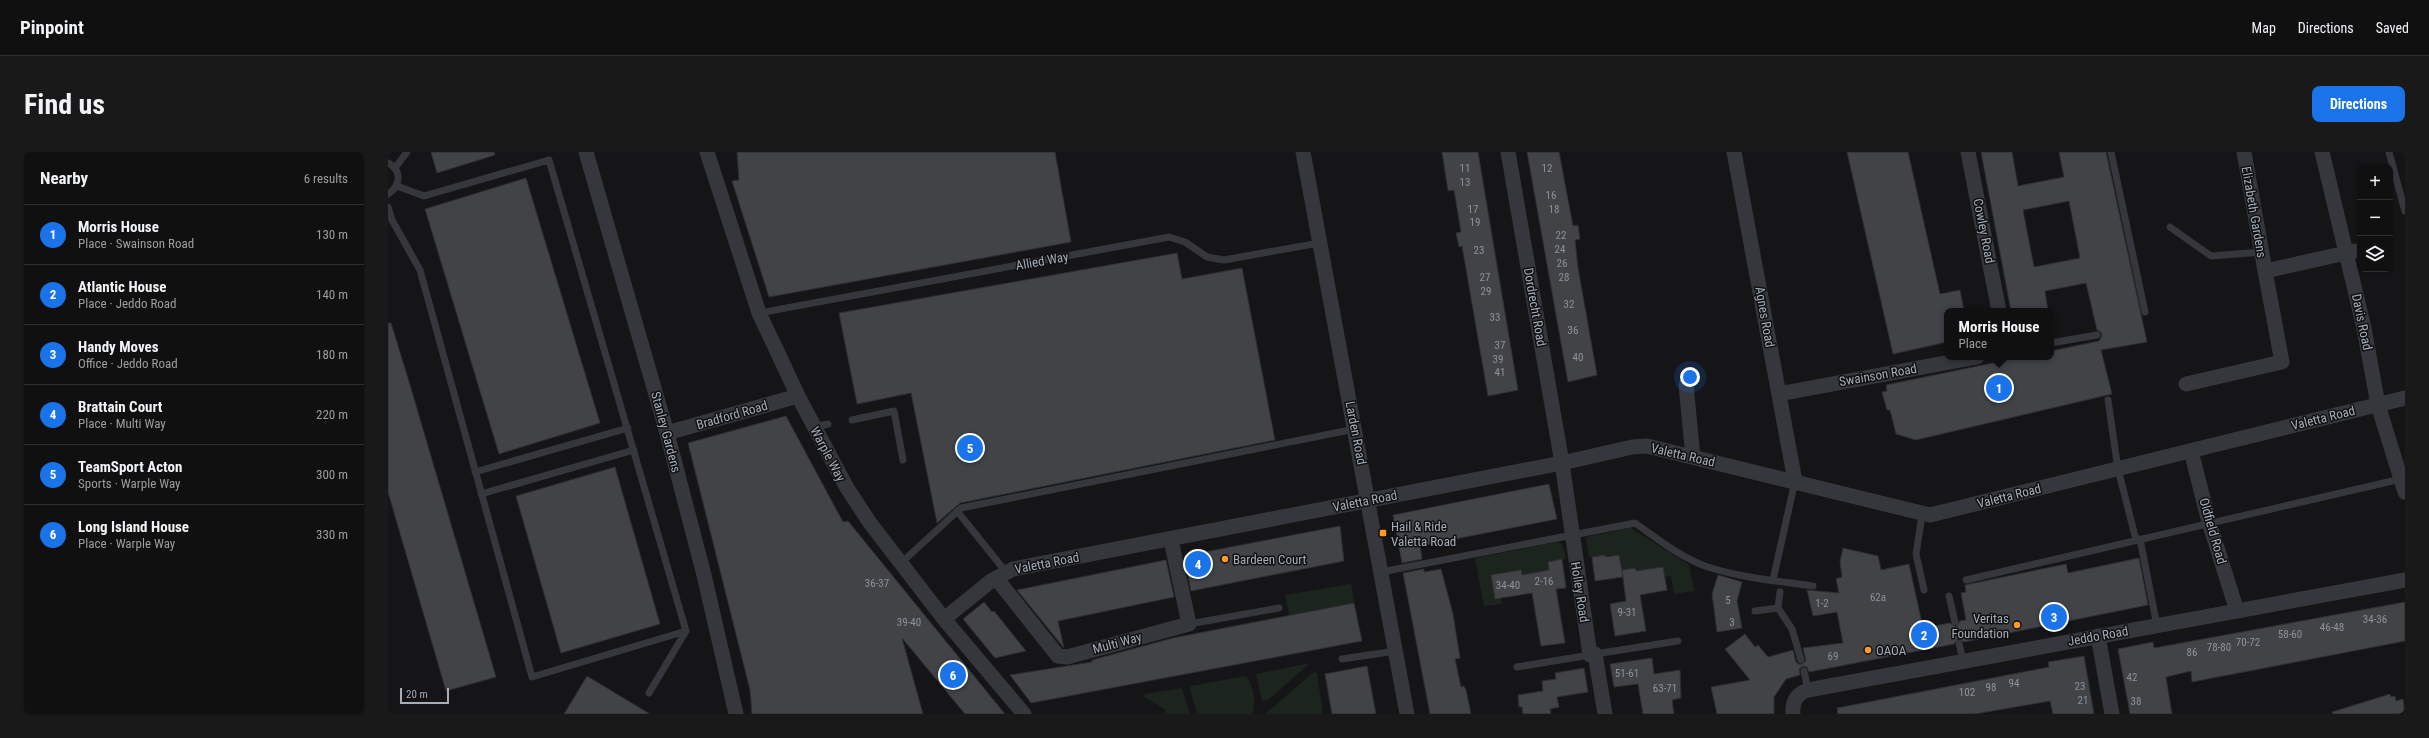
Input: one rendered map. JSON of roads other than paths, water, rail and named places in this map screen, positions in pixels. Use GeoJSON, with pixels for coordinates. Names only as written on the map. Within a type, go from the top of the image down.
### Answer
{"type":"FeatureCollection","features":[{"type":"Feature","properties":{"kind":"street","name":"Stanley Gardens"},"geometry":{"type":"LineString","coordinates":[[586,152],[667,433],[706,582],[736,714]]}},
{"type":"Feature","properties":{"kind":"street","name":"Warple Way"},"geometry":{"type":"LineString","coordinates":[[706,152],[759,313],[798,396],[821,426],[847,488],[870,523],[944,619],[1024,714]]}},
{"type":"Feature","properties":{"kind":"street","name":"Larden Road"},"geometry":{"type":"LineString","coordinates":[[1303,152],[1319,243],[1356,429],[1407,714]]}},
{"type":"Feature","properties":{"kind":"street","name":"Dordrecht Road"},"geometry":{"type":"LineString","coordinates":[[1508,152],[1562,463]]}},
{"type":"Feature","properties":{"kind":"street","name":"Agnes Road"},"geometry":{"type":"LineString","coordinates":[[1734,152],[1795,481]]}},
{"type":"Feature","properties":{"kind":"street","name":"Cowley Road"},"geometry":{"type":"LineString","coordinates":[[1968,152],[1998,308]]}},
{"type":"Feature","properties":{"kind":"street","name":"Elizabeth Gardens"},"geometry":{"type":"LineString","coordinates":[[2186,384],[2282,362],[2244,152]]}},
{"type":"Feature","properties":{"kind":"street","name":"Davis Road"},"geometry":{"type":"LineString","coordinates":[[2322,152],[2350,252],[2378,405],[2403,485]]}},
{"type":"Feature","properties":{"kind":"street","name":"Elizabeth Gardens"},"geometry":{"type":"LineString","coordinates":[[2265,271],[2350,252]]}},
{"type":"Feature","properties":{"kind":"street","name":"Swainson Road"},"geometry":{"type":"LineString","coordinates":[[1779,394],[1961,360]]}},
{"type":"Feature","properties":{"kind":"street"},"geometry":{"type":"LineString","coordinates":[[1686,385],[1693,457]]}},
{"type":"Feature","properties":{"kind":"street","name":"Bradford Road"},"geometry":{"type":"LineString","coordinates":[[667,433],[798,396]]}},
{"type":"Feature","properties":{"kind":"street","name":"Valetta Road"},"geometry":{"type":"LineString","coordinates":[[944,619],[1001,575],[1013,569],[1171,540],[1562,463],[1639,446],[1795,481],[1922,515],[1930,515],[2405,398]]}},
{"type":"Feature","properties":{"kind":"street","name":"Oldfield Road"},"geometry":{"type":"LineString","coordinates":[[2191,451],[2209,522],[2237,611]]}},
{"type":"Feature","properties":{"kind":"street","name":"Holley Road"},"geometry":{"type":"LineString","coordinates":[[1562,463],[1572,535],[1592,655],[1605,714]]}},
{"type":"Feature","properties":{"kind":"street"},"geometry":{"type":"LineString","coordinates":[[1171,540],[1189,624]]}},
{"type":"Feature","properties":{"kind":"street","name":"Multi Way"},"geometry":{"type":"LineString","coordinates":[[1001,575],[1058,656],[1067,657],[1189,624]]}},
{"type":"Feature","properties":{"kind":"street","name":"Jeddo Road"},"geometry":{"type":"LineString","coordinates":[[1794,707],[1798,694],[1808,690],[2405,580]]}},
{"type":"Feature","properties":{"kind":"street"},"geometry":{"type":"LineString","coordinates":[[2098,636],[2112,714]]}},
{"type":"Feature","properties":{"kind":"lane"},"geometry":{"type":"LineString","coordinates":[[395,168],[407,152]]}},
{"type":"Feature","properties":{"kind":"lane"},"geometry":{"type":"LineString","coordinates":[[2111,152],[2145,312]]}},
{"type":"Feature","properties":{"kind":"lane"},"geometry":{"type":"LineString","coordinates":[[2389,152],[2405,211]]}},
{"type":"Feature","properties":{"kind":"lane"},"geometry":{"type":"LineString","coordinates":[[396,186],[412,193],[424,196],[431,195],[549,160],[686,631],[649,692]]}},
{"type":"Feature","properties":{"kind":"lane"},"geometry":{"type":"LineString","coordinates":[[388,163],[395,168],[398,177],[396,186],[388,194]]}},
{"type":"Feature","properties":{"kind":"lane"},"geometry":{"type":"LineString","coordinates":[[388,207],[392,220],[420,270],[532,677],[686,631]]}},
{"type":"Feature","properties":{"kind":"lane"},"geometry":{"type":"LineString","coordinates":[[2170,227],[2211,256],[2241,255],[2262,252]]}},
{"type":"Feature","properties":{"kind":"lane","name":"Allied Way"},"geometry":{"type":"LineString","coordinates":[[759,313],[1169,237],[1184,242],[1207,257],[1224,260],[1319,243]]}},
{"type":"Feature","properties":{"kind":"lane"},"geometry":{"type":"LineString","coordinates":[[2054,342],[2097,335]]}},
{"type":"Feature","properties":{"kind":"lane"},"geometry":{"type":"LineString","coordinates":[[2108,400],[2118,469],[2138,540],[2157,626]]}},
{"type":"Feature","properties":{"kind":"lane"},"geometry":{"type":"LineString","coordinates":[[852,420],[894,411],[903,460]]}},
{"type":"Feature","properties":{"kind":"lane"},"geometry":{"type":"LineString","coordinates":[[475,472],[628,428]]}},
{"type":"Feature","properties":{"kind":"lane"},"geometry":{"type":"LineString","coordinates":[[901,563],[961,508],[1356,429]]}},
{"type":"Feature","properties":{"kind":"lane"},"geometry":{"type":"LineString","coordinates":[[481,494],[634,450]]}},
{"type":"Feature","properties":{"kind":"lane"},"geometry":{"type":"LineString","coordinates":[[1773,580],[1795,481]]}},
{"type":"Feature","properties":{"kind":"lane"},"geometry":{"type":"LineString","coordinates":[[1966,580],[2209,522],[2403,485]]}},
{"type":"Feature","properties":{"kind":"lane"},"geometry":{"type":"LineString","coordinates":[[957,511],[1001,575]]}},
{"type":"Feature","properties":{"kind":"lane"},"geometry":{"type":"LineString","coordinates":[[1922,515],[1916,554],[1924,590]]}},
{"type":"Feature","properties":{"kind":"lane"},"geometry":{"type":"LineString","coordinates":[[1381,572],[1635,523],[1678,553],[1708,567],[1755,579],[1813,586]]}},
{"type":"Feature","properties":{"kind":"lane"},"geometry":{"type":"LineString","coordinates":[[1780,592],[1778,608],[1792,629],[1801,660]]}},
{"type":"Feature","properties":{"kind":"lane"},"geometry":{"type":"LineString","coordinates":[[1949,596],[1955,622]]}},
{"type":"Feature","properties":{"kind":"lane"},"geometry":{"type":"LineString","coordinates":[[1189,624],[1279,608]]}},
{"type":"Feature","properties":{"kind":"lane"},"geometry":{"type":"LineString","coordinates":[[1755,611],[1778,608]]}},
{"type":"Feature","properties":{"kind":"lane"},"geometry":{"type":"LineString","coordinates":[[1517,667],[1678,641]]}},
{"type":"Feature","properties":{"kind":"lane"},"geometry":{"type":"LineString","coordinates":[[1959,643],[1963,662]]}},
{"type":"Feature","properties":{"kind":"lane"},"geometry":{"type":"LineString","coordinates":[[1342,659],[1396,651]]}},
{"type":"Feature","properties":{"kind":"lane"},"geometry":{"type":"LineString","coordinates":[[1804,671],[1808,690]]}},
{"type":"Feature","properties":{"kind":"place","name":"Morris House"},"geometry":{"type":"Point","coordinates":[1999,388]}},
{"type":"Feature","properties":{"kind":"place","name":"TeamSport Acton"},"geometry":{"type":"Point","coordinates":[970,448]}},
{"type":"Feature","properties":{"kind":"place","name":"Hail & Ride Valetta Road"},"geometry":{"type":"Point","coordinates":[1383,533]}},
{"type":"Feature","properties":{"kind":"place","name":"Bardeen Court"},"geometry":{"type":"Point","coordinates":[1225,559]}},
{"type":"Feature","properties":{"kind":"place","name":"Brattain Court"},"geometry":{"type":"Point","coordinates":[1198,564]}},
{"type":"Feature","properties":{"kind":"place","name":"Handy Moves"},"geometry":{"type":"Point","coordinates":[2054,617]}},
{"type":"Feature","properties":{"kind":"place","name":"Veritas Foundation"},"geometry":{"type":"Point","coordinates":[2017,625]}},
{"type":"Feature","properties":{"kind":"place","name":"Atlantic House"},"geometry":{"type":"Point","coordinates":[1924,635]}},
{"type":"Feature","properties":{"kind":"place","name":"OAOA"},"geometry":{"type":"Point","coordinates":[1868,650]}},
{"type":"Feature","properties":{"kind":"place","name":"Long Island House"},"geometry":{"type":"Point","coordinates":[953,675]}}]}
